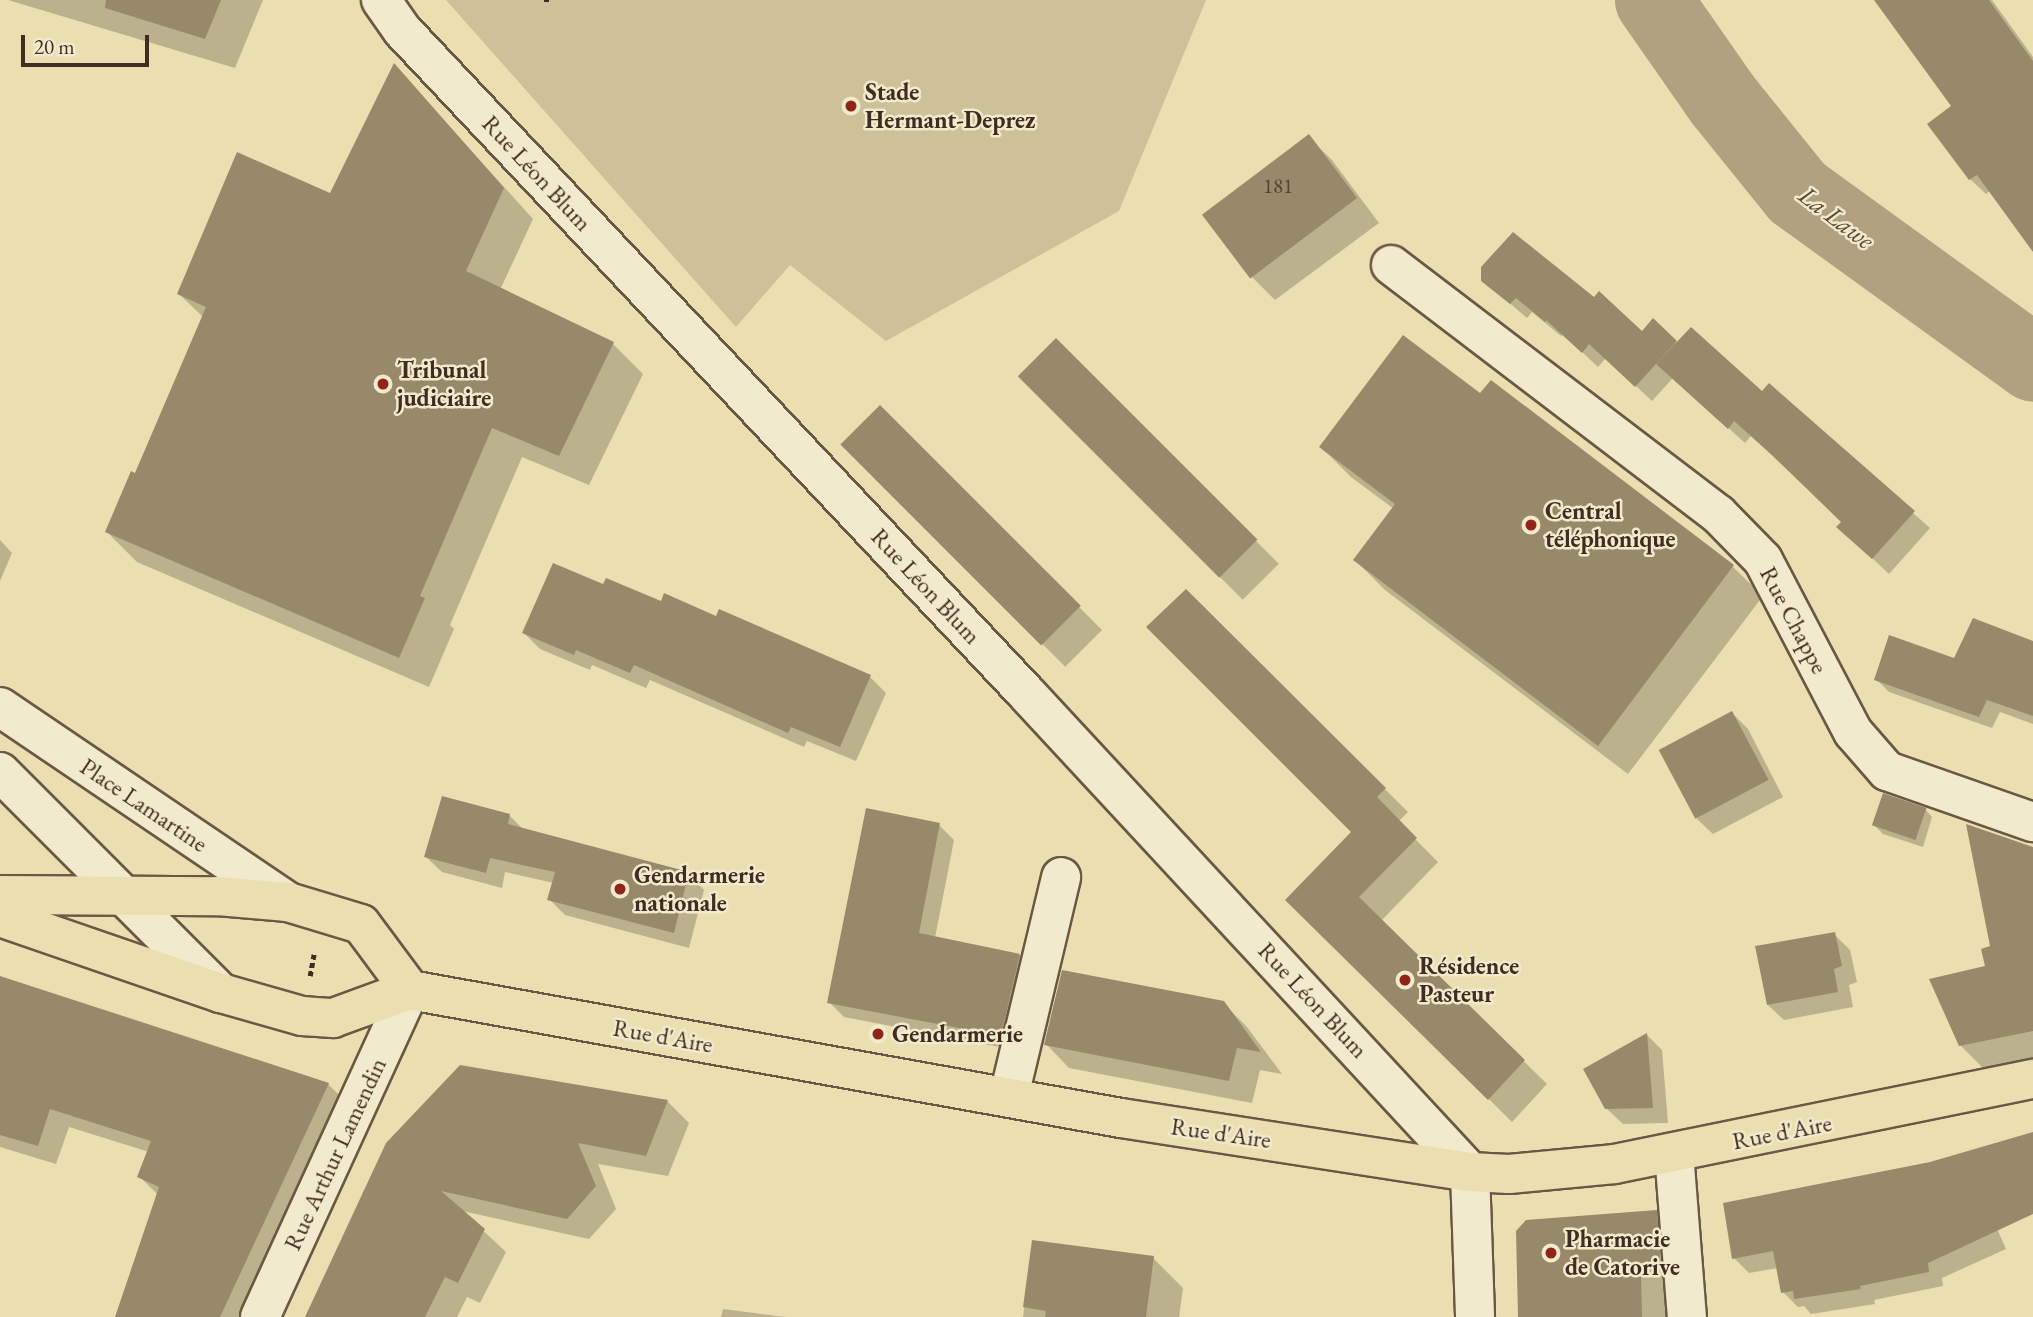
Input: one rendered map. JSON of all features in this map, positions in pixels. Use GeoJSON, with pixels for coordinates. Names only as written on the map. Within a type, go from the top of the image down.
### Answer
{"type":"FeatureCollection","features":[{"type":"Feature","properties":{"kind":"main road","name":"Place Lamartine"},"geometry":{"type":"LineString","coordinates":[[0,895],[218,896],[304,907],[360,924],[410,990]]}},
{"type":"Feature","properties":{"kind":"main road"},"geometry":{"type":"LineString","coordinates":[[0,916],[221,993],[302,1016],[332,1018],[410,990]]}},
{"type":"Feature","properties":{"kind":"main road","name":"Rue d'Aire"},"geometry":{"type":"LineString","coordinates":[[410,990],[1121,1118],[1470,1172],[1509,1174],[1614,1164],[2033,1079]]}},
{"type":"Feature","properties":{"kind":"street","name":"Rue Léon Blum"},"geometry":{"type":"LineString","coordinates":[[381,0],[402,30],[1020,686],[1470,1172]]}},
{"type":"Feature","properties":{"kind":"street","name":"Rue Chappe"},"geometry":{"type":"LineString","coordinates":[[1391,265],[1718,514],[1763,559],[1853,732],[1887,771],[2033,822]]}},
{"type":"Feature","properties":{"kind":"street","name":"Place Lamartine"},"geometry":{"type":"LineString","coordinates":[[0,707],[304,907]]}},
{"type":"Feature","properties":{"kind":"street"},"geometry":{"type":"LineString","coordinates":[[0,772],[221,993]]}},
{"type":"Feature","properties":{"kind":"street"},"geometry":{"type":"LineString","coordinates":[[1009,1096],[1061,877]]}},
{"type":"Feature","properties":{"kind":"street","name":"Rue Arthur Lamendin"},"geometry":{"type":"LineString","coordinates":[[260,1317],[410,990]]}},
{"type":"Feature","properties":{"kind":"street"},"geometry":{"type":"LineString","coordinates":[[1674,1153],[1687,1317]]}},
{"type":"Feature","properties":{"kind":"street"},"geometry":{"type":"LineString","coordinates":[[1470,1172],[1475,1317]]}},
{"type":"Feature","properties":{"kind":"path"},"geometry":{"type":"LineString","coordinates":[[544,0],[552,0]]}},
{"type":"Feature","properties":{"kind":"path"},"geometry":{"type":"LineString","coordinates":[[302,1016],[304,907]]}},
{"type":"Feature","properties":{"kind":"shaded area","name":"Stade Hermant-Deprez"},"geometry":{"type":"Polygon","coordinates":[[[446,0],[1206,0],[1119,211],[886,341],[790,265],[736,327],[446,0]]]}},
{"type":"Feature","properties":{"kind":"building"},"geometry":{"type":"Polygon","coordinates":[[[106,0],[221,0],[205,39],[105,8],[106,0]]]}},
{"type":"Feature","properties":{"kind":"building"},"geometry":{"type":"Polygon","coordinates":[[[1874,0],[1989,0],[2033,61],[2033,252],[1977,175],[1969,180],[1927,124],[1951,106],[1874,0]]]}},
{"type":"Feature","properties":{"kind":"building","name":"Tribunal judiciaire"},"geometry":{"type":"Polygon","coordinates":[[[394,63],[504,188],[466,271],[614,342],[559,456],[492,428],[420,596],[425,598],[399,658],[105,532],[131,471],[135,473],[206,307],[177,294],[237,152],[330,193],[394,63]]]}},
{"type":"Feature","properties":{"kind":"building"},"geometry":{"type":"Polygon","coordinates":[[[1309,134],[1357,198],[1250,279],[1202,215],[1309,134]]]}},
{"type":"Feature","properties":{"kind":"building"},"geometry":{"type":"Polygon","coordinates":[[[1513,232],[1594,297],[1599,291],[1642,331],[1653,318],[1677,341],[1635,387],[1589,344],[1582,353],[1546,320],[1545,322],[1516,298],[1510,304],[1481,281],[1481,267],[1513,232]]]}},
{"type":"Feature","properties":{"kind":"building"},"geometry":{"type":"Polygon","coordinates":[[[1691,327],[1762,391],[1769,383],[1915,511],[1872,559],[1836,527],[1841,522],[1771,454],[1734,421],[1728,429],[1656,364],[1691,327]]]}},
{"type":"Feature","properties":{"kind":"building","name":"Central téléphonique"},"geometry":{"type":"Polygon","coordinates":[[[1403,335],[1480,393],[1491,380],[1734,565],[1598,746],[1353,560],[1395,504],[1319,447],[1403,335]]]}},
{"type":"Feature","properties":{"kind":"building"},"geometry":{"type":"Polygon","coordinates":[[[1056,338],[1258,540],[1219,578],[1018,376],[1056,338]]]}},
{"type":"Feature","properties":{"kind":"building"},"geometry":{"type":"Polygon","coordinates":[[[880,405],[1081,606],[1041,645],[840,445],[880,405]]]}},
{"type":"Feature","properties":{"kind":"building"},"geometry":{"type":"Polygon","coordinates":[[[553,563],[603,584],[606,578],[661,601],[664,593],[716,616],[719,609],[871,675],[840,747],[791,727],[788,733],[634,665],[630,673],[576,650],[574,655],[522,633],[553,563]]]}},
{"type":"Feature","properties":{"kind":"building"},"geometry":{"type":"Polygon","coordinates":[[[1186,589],[1386,788],[1377,797],[1417,838],[1359,897],[1525,1060],[1488,1100],[1285,900],[1351,832],[1146,627],[1186,589]]]}},
{"type":"Feature","properties":{"kind":"building"},"geometry":{"type":"Polygon","coordinates":[[[1973,618],[2033,641],[2033,716],[1987,700],[1979,717],[1874,680],[1889,635],[1954,658],[1973,618]]]}},
{"type":"Feature","properties":{"kind":"building"},"geometry":{"type":"Polygon","coordinates":[[[1732,711],[1769,780],[1695,819],[1659,750],[1732,711]]]}},
{"type":"Feature","properties":{"kind":"building"},"geometry":{"type":"Polygon","coordinates":[[[1883,793],[1926,808],[1915,840],[1872,825],[1883,793]]]}},
{"type":"Feature","properties":{"kind":"building"},"geometry":{"type":"Polygon","coordinates":[[[442,796],[510,814],[508,824],[689,872],[674,933],[547,900],[555,872],[490,858],[486,873],[424,857],[442,796]]]}},
{"type":"Feature","properties":{"kind":"building"},"geometry":{"type":"Polygon","coordinates":[[[866,808],[940,823],[919,933],[1020,954],[1001,1036],[827,1003],[866,808]]]}},
{"type":"Feature","properties":{"kind":"building"},"geometry":{"type":"Polygon","coordinates":[[[1966,824],[2033,847],[2033,1031],[1959,1046],[1929,979],[1985,966],[1981,949],[1990,946],[1966,824]]]}},
{"type":"Feature","properties":{"kind":"building"},"geometry":{"type":"Polygon","coordinates":[[[1835,932],[1842,966],[1834,969],[1838,992],[1767,1005],[1755,946],[1835,932]]]}},
{"type":"Feature","properties":{"kind":"building"},"geometry":{"type":"Polygon","coordinates":[[[1062,970],[1224,1001],[1261,1052],[1237,1048],[1229,1081],[1044,1045],[1062,970]]]}},
{"type":"Feature","properties":{"kind":"building"},"geometry":{"type":"Polygon","coordinates":[[[0,976],[329,1083],[220,1317],[115,1317],[159,1187],[137,1177],[151,1141],[50,1109],[38,1146],[0,1135],[0,976]]]}},
{"type":"Feature","properties":{"kind":"building"},"geometry":{"type":"Polygon","coordinates":[[[1647,1033],[1653,1108],[1605,1109],[1583,1069],[1647,1033]]]}},
{"type":"Feature","properties":{"kind":"building"},"geometry":{"type":"Polygon","coordinates":[[[460,1065],[668,1100],[646,1156],[578,1143],[596,1186],[567,1219],[441,1191],[485,1229],[458,1283],[445,1277],[425,1317],[305,1317],[386,1143],[460,1065]]]}},
{"type":"Feature","properties":{"kind":"building"},"geometry":{"type":"Polygon","coordinates":[[[2033,1132],[2033,1214],[1928,1263],[1929,1272],[1860,1286],[1861,1289],[1794,1299],[1793,1291],[1781,1293],[1773,1251],[1732,1259],[1723,1203],[1930,1162],[2033,1132]]]}},
{"type":"Feature","properties":{"kind":"building"},"geometry":{"type":"Polygon","coordinates":[[[1657,1210],[1661,1270],[1641,1271],[1642,1317],[1518,1317],[1516,1231],[1526,1220],[1657,1210]]]}},
{"type":"Feature","properties":{"kind":"building"},"geometry":{"type":"Polygon","coordinates":[[[1032,1240],[1154,1256],[1146,1317],[1045,1317],[1046,1311],[1023,1307],[1032,1240]]]}},
{"type":"Feature","properties":{"kind":"waterway","name":"La Lawe"},"geometry":{"type":"LineString","coordinates":[[1653,0],[1722,99],[1797,192],[2033,363]]}},
{"type":"Feature","properties":{"kind":"place","name":"Stade Hermant-Deprez"},"geometry":{"type":"Point","coordinates":[851,106]}},
{"type":"Feature","properties":{"kind":"place","name":"Tribunal judiciaire"},"geometry":{"type":"Point","coordinates":[383,384]}},
{"type":"Feature","properties":{"kind":"place","name":"Central téléphonique"},"geometry":{"type":"Point","coordinates":[1531,525]}},
{"type":"Feature","properties":{"kind":"place","name":"Gendarmerie nationale"},"geometry":{"type":"Point","coordinates":[620,889]}},
{"type":"Feature","properties":{"kind":"place","name":"Résidence Pasteur"},"geometry":{"type":"Point","coordinates":[1405,980]}},
{"type":"Feature","properties":{"kind":"place","name":"Gendarmerie"},"geometry":{"type":"Point","coordinates":[878,1034]}},
{"type":"Feature","properties":{"kind":"place","name":"Pharmacie de Catorive"},"geometry":{"type":"Point","coordinates":[1551,1253]}}]}
